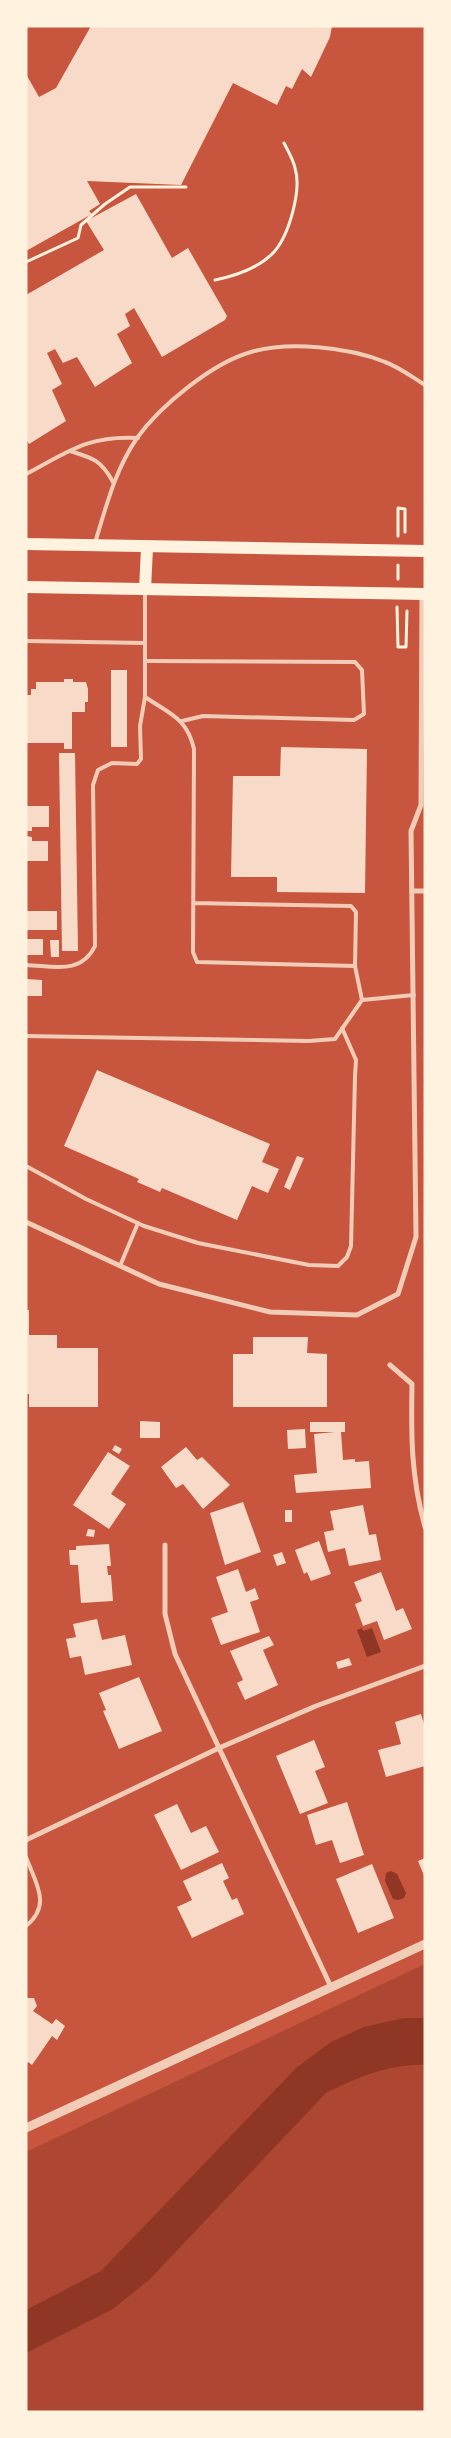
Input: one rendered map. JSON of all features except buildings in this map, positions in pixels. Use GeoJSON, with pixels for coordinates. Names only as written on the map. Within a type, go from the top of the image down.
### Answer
{"type":"FeatureCollection","features":[{"type":"Feature","properties":{"kind":"main road"},"geometry":{"type":"LineString","coordinates":[[26,544],[147,548],[425,551]]}},
{"type":"Feature","properties":{"kind":"main road"},"geometry":{"type":"LineString","coordinates":[[145,589],[147,548]]}},
{"type":"Feature","properties":{"kind":"main road"},"geometry":{"type":"LineString","coordinates":[[26,587],[424,594]]}},
{"type":"Feature","properties":{"kind":"street"},"geometry":{"type":"LineString","coordinates":[[26,1222],[159,1284],[270,1312],[358,1315],[398,1294],[416,1237],[411,831],[421,805],[424,594]]}},
{"type":"Feature","properties":{"kind":"street"},"geometry":{"type":"LineString","coordinates":[[412,891],[425,891]]}},
{"type":"Feature","properties":{"kind":"street"},"geometry":{"type":"LineString","coordinates":[[390,1365],[412,1384],[411,1450],[416,1495],[425,1527]]}},
{"type":"Feature","properties":{"kind":"street"},"geometry":{"type":"LineString","coordinates":[[165,1545],[165,1614],[175,1654],[332,1987]]}},
{"type":"Feature","properties":{"kind":"street"},"geometry":{"type":"LineString","coordinates":[[26,1840],[219,1748],[316,1706],[425,1666]]}},
{"type":"Feature","properties":{"kind":"street"},"geometry":{"type":"LineString","coordinates":[[26,2128],[425,1944]]}},
{"type":"Feature","properties":{"kind":"lane"},"geometry":{"type":"LineString","coordinates":[[94,546],[113,482],[138,438],[178,395],[210,372],[250,352],[307,347],[343,351],[386,362],[425,385]]}},
{"type":"Feature","properties":{"kind":"lane"},"geometry":{"type":"LineString","coordinates":[[26,474],[81,444],[113,437],[138,438]]}},
{"type":"Feature","properties":{"kind":"lane"},"geometry":{"type":"LineString","coordinates":[[70,451],[93,458],[105,468],[113,482]]}},
{"type":"Feature","properties":{"kind":"lane"},"geometry":{"type":"LineString","coordinates":[[26,965],[75,967],[89,958],[94,946],[93,785],[98,770],[112,763],[137,764],[142,759],[140,726],[145,697],[145,589]]}},
{"type":"Feature","properties":{"kind":"lane"},"geometry":{"type":"LineString","coordinates":[[26,640],[145,644]]}},
{"type":"Feature","properties":{"kind":"lane"},"geometry":{"type":"LineString","coordinates":[[145,660],[355,662],[362,670],[364,714],[354,720],[203,716],[182,721]]}},
{"type":"Feature","properties":{"kind":"lane"},"geometry":{"type":"LineString","coordinates":[[145,697],[182,721],[190,732],[194,749],[193,952],[197,962],[356,966]]}},
{"type":"Feature","properties":{"kind":"lane"},"geometry":{"type":"LineString","coordinates":[[26,1036],[309,1042],[335,1039],[362,1000],[356,966],[356,912],[351,906],[193,903]]}},
{"type":"Feature","properties":{"kind":"lane"},"geometry":{"type":"LineString","coordinates":[[362,1000],[414,995]]}},
{"type":"Feature","properties":{"kind":"lane"},"geometry":{"type":"LineString","coordinates":[[26,1166],[138,1223],[198,1243],[309,1265],[338,1266],[347,1257],[351,1246],[356,1060],[342,1028]]}},
{"type":"Feature","properties":{"kind":"lane"},"geometry":{"type":"LineString","coordinates":[[120,1266],[138,1223]]}},
{"type":"Feature","properties":{"kind":"lane"},"geometry":{"type":"LineString","coordinates":[[26,1857],[42,1904],[37,1917],[26,1926]]}},
{"type":"Feature","properties":{"kind":"path"},"geometry":{"type":"LineString","coordinates":[[215,280],[234,276],[274,252],[288,227],[297,192],[296,169],[284,143]]}},
{"type":"Feature","properties":{"kind":"path"},"geometry":{"type":"LineString","coordinates":[[26,262],[78,238],[81,225],[130,186],[186,187]]}},
{"type":"Feature","properties":{"kind":"path"},"geometry":{"type":"LineString","coordinates":[[398,542],[398,508],[405,509],[405,532]]}},
{"type":"Feature","properties":{"kind":"path"},"geometry":{"type":"LineString","coordinates":[[398,561],[398,580]]}},
{"type":"Feature","properties":{"kind":"path"},"geometry":{"type":"LineString","coordinates":[[397,599],[398,647],[406,647],[407,611]]}},
{"type":"Feature","properties":{"kind":"shaded area"},"geometry":{"type":"Polygon","coordinates":[[[362,1628],[363,1631],[372,1628],[381,1652],[367,1657],[357,1630],[362,1628]]]}},
{"type":"Feature","properties":{"kind":"shaded area"},"geometry":{"type":"Polygon","coordinates":[[[391,1871],[397,1874],[406,1893],[404,1898],[393,1899],[385,1881],[386,1873],[391,1871]]]}},
{"type":"Feature","properties":{"kind":"shaded area"},"geometry":{"type":"Polygon","coordinates":[[[425,1964],[425,2412],[26,2412],[26,2152],[425,1964]]]}},
{"type":"Feature","properties":{"kind":"shaded area"},"geometry":{"type":"Polygon","coordinates":[[[404,2018],[425,2018],[425,2065],[399,2066],[387,2069],[349,2082],[326,2093],[150,2279],[113,2309],[26,2353],[26,2310],[101,2271],[296,2068],[331,2042],[364,2027],[404,2018]]]}}]}
